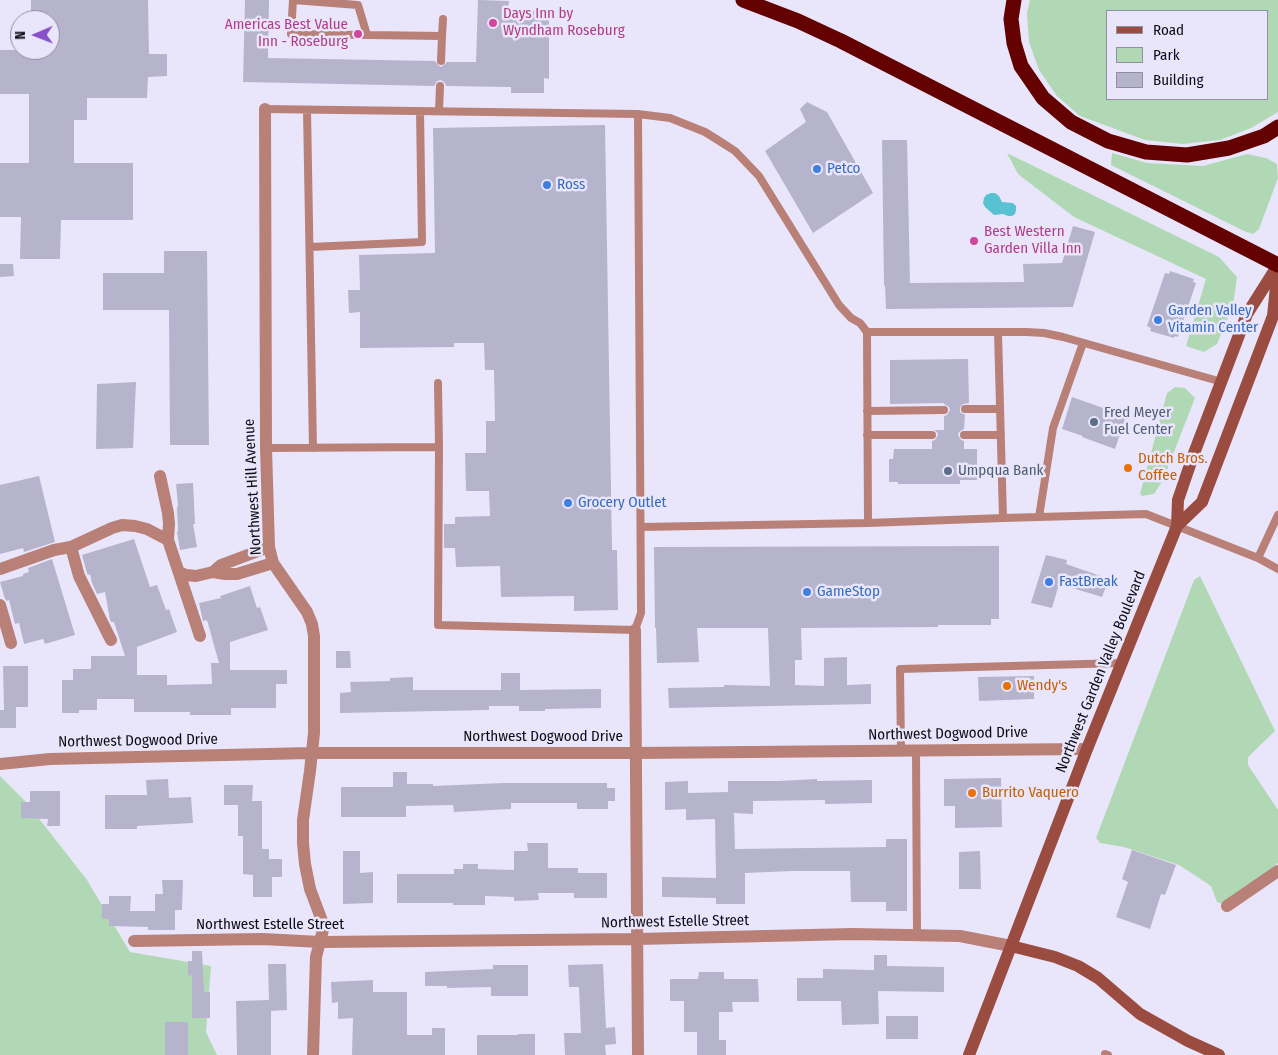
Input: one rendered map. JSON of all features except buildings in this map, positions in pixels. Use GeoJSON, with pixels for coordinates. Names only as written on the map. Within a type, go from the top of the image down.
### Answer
{"type":"FeatureCollection","features":[{"type":"Feature","properties":{"kind":"highway"},"geometry":{"type":"LineString","coordinates":[[743,0],[798,21],[841,41],[1278,265]]}},
{"type":"Feature","properties":{"kind":"highway"},"geometry":{"type":"LineString","coordinates":[[1014,0],[1011,19],[1014,43],[1020,66],[1042,98],[1071,122],[1108,142],[1146,152],[1186,155],[1229,148],[1264,136],[1278,127]]}},
{"type":"Feature","properties":{"kind":"main road","name":"Northwest Garden Valley Boulevard"},"geometry":{"type":"LineString","coordinates":[[969,1055],[1087,749],[1177,526],[1178,500],[1247,314],[1278,265]]}},
{"type":"Feature","properties":{"kind":"main road","name":"Northwest Garden Valley Boulevard"},"geometry":{"type":"LineString","coordinates":[[1177,526],[1202,502],[1273,316],[1278,265]]}},
{"type":"Feature","properties":{"kind":"main road","name":"Northwest Estelle Street"},"geometry":{"type":"LineString","coordinates":[[1011,946],[1055,957],[1078,966],[1094,975],[1140,1014],[1188,1041],[1219,1055]]}},
{"type":"Feature","properties":{"kind":"street","name":"Northwest Hill Avenue"},"geometry":{"type":"LineString","coordinates":[[266,109],[266,448],[269,547],[273,563],[308,612],[314,636],[314,733],[303,820],[303,843],[310,889],[324,926],[316,957],[313,1055]]}},
{"type":"Feature","properties":{"kind":"street"},"geometry":{"type":"LineString","coordinates":[[160,476],[168,513],[168,540],[200,636]]}},
{"type":"Feature","properties":{"kind":"street"},"geometry":{"type":"LineString","coordinates":[[0,569],[54,550],[71,547],[122,525],[147,529],[168,540]]}},
{"type":"Feature","properties":{"kind":"street"},"geometry":{"type":"LineString","coordinates":[[71,547],[79,576],[110,640]]}},
{"type":"Feature","properties":{"kind":"street"},"geometry":{"type":"LineString","coordinates":[[213,572],[221,565],[269,547]]}},
{"type":"Feature","properties":{"kind":"street"},"geometry":{"type":"LineString","coordinates":[[179,572],[196,576],[213,572],[237,574],[273,563]]}},
{"type":"Feature","properties":{"kind":"street"},"geometry":{"type":"LineString","coordinates":[[0,605],[11,643]]}},
{"type":"Feature","properties":{"kind":"street"},"geometry":{"type":"LineString","coordinates":[[634,630],[638,1055]]}},
{"type":"Feature","properties":{"kind":"street","name":"Northwest Dogwood Drive"},"geometry":{"type":"LineString","coordinates":[[0,764],[50,759],[311,753],[636,753],[1087,749]]}},
{"type":"Feature","properties":{"kind":"street"},"geometry":{"type":"LineString","coordinates":[[1227,906],[1278,871]]}},
{"type":"Feature","properties":{"kind":"street","name":"Northwest Estelle Street"},"geometry":{"type":"LineString","coordinates":[[134,941],[262,940],[321,942],[637,939],[853,934],[960,936],[1011,946]]}},
{"type":"Feature","properties":{"kind":"lane"},"geometry":{"type":"LineString","coordinates":[[367,35],[358,5],[293,0],[291,34],[442,36]]}},
{"type":"Feature","properties":{"kind":"lane"},"geometry":{"type":"LineString","coordinates":[[441,62],[443,19]]}},
{"type":"Feature","properties":{"kind":"lane"},"geometry":{"type":"LineString","coordinates":[[439,112],[440,86]]}},
{"type":"Feature","properties":{"kind":"lane"},"geometry":{"type":"LineString","coordinates":[[266,109],[638,114],[670,118],[682,122],[705,132],[735,150],[759,176],[839,305],[867,332],[868,523]]}},
{"type":"Feature","properties":{"kind":"lane"},"geometry":{"type":"LineString","coordinates":[[307,110],[313,448]]}},
{"type":"Feature","properties":{"kind":"lane"},"geometry":{"type":"LineString","coordinates":[[310,248],[422,242],[420,111]]}},
{"type":"Feature","properties":{"kind":"lane"},"geometry":{"type":"LineString","coordinates":[[438,383],[438,625],[634,630],[642,613],[638,114]]}},
{"type":"Feature","properties":{"kind":"lane"},"geometry":{"type":"LineString","coordinates":[[867,332],[1044,333],[1222,382]]}},
{"type":"Feature","properties":{"kind":"lane"},"geometry":{"type":"LineString","coordinates":[[998,332],[1003,518]]}},
{"type":"Feature","properties":{"kind":"lane"},"geometry":{"type":"LineString","coordinates":[[1039,516],[1053,428],[1084,343]]}},
{"type":"Feature","properties":{"kind":"lane"},"geometry":{"type":"LineString","coordinates":[[965,409],[1000,408]]}},
{"type":"Feature","properties":{"kind":"lane"},"geometry":{"type":"LineString","coordinates":[[867,412],[944,410]]}},
{"type":"Feature","properties":{"kind":"lane"},"geometry":{"type":"LineString","coordinates":[[867,435],[932,435]]}},
{"type":"Feature","properties":{"kind":"lane"},"geometry":{"type":"LineString","coordinates":[[964,435],[1001,435]]}},
{"type":"Feature","properties":{"kind":"lane"},"geometry":{"type":"LineString","coordinates":[[266,448],[439,446]]}},
{"type":"Feature","properties":{"kind":"lane"},"geometry":{"type":"LineString","coordinates":[[641,527],[868,523],[1146,514],[1258,558],[1278,569]]}},
{"type":"Feature","properties":{"kind":"lane"},"geometry":{"type":"LineString","coordinates":[[1258,558],[1278,515]]}},
{"type":"Feature","properties":{"kind":"lane"},"geometry":{"type":"LineString","coordinates":[[901,751],[900,669],[1122,663]]}},
{"type":"Feature","properties":{"kind":"lane"},"geometry":{"type":"LineString","coordinates":[[916,751],[917,935]]}},
{"type":"Feature","properties":{"kind":"green space"},"geometry":{"type":"Polygon","coordinates":[[[1030,0],[1278,0],[1278,112],[1251,128],[1220,140],[1183,144],[1145,140],[1080,116],[1057,96],[1039,70],[1029,42],[1027,13],[1030,0]]]}},
{"type":"Feature","properties":{"kind":"green space"},"geometry":{"type":"Polygon","coordinates":[[[1007,153],[1219,257],[1237,277],[1233,305],[1217,344],[1204,352],[1186,346],[1206,279],[1074,217],[1018,174],[1007,153]]]}},
{"type":"Feature","properties":{"kind":"green space"},"geometry":{"type":"Polygon","coordinates":[[[1112,153],[1147,163],[1203,166],[1247,154],[1266,158],[1277,164],[1278,178],[1259,229],[1253,234],[1111,165],[1112,153]]]}},
{"type":"Feature","properties":{"kind":"green space"},"geometry":{"type":"Polygon","coordinates":[[[1175,387],[1185,388],[1195,398],[1163,480],[1154,494],[1142,496],[1140,494],[1167,393],[1175,387]]]}},
{"type":"Feature","properties":{"kind":"green space"},"geometry":{"type":"Polygon","coordinates":[[[1200,576],[1275,731],[1248,757],[1248,765],[1278,810],[1278,863],[1227,906],[1217,902],[1211,886],[1179,865],[1124,847],[1100,843],[1096,838],[1194,580],[1200,576]]]}},
{"type":"Feature","properties":{"kind":"green space"},"geometry":{"type":"Polygon","coordinates":[[[0,776],[26,802],[87,880],[130,952],[211,966],[206,1032],[217,1055],[0,1055],[0,776]]]}},
{"type":"Feature","properties":{"kind":"water"},"geometry":{"type":"Polygon","coordinates":[[[991,193],[999,196],[1002,202],[1013,203],[1016,206],[1015,214],[1012,216],[994,215],[983,203],[986,195],[991,193]]]}},
{"type":"Feature","properties":{"kind":"place","name":"Days Inn by Wyndham Roseburg"},"geometry":{"type":"Point","coordinates":[493,23]}},
{"type":"Feature","properties":{"kind":"place","name":"Americas Best Value Inn - Roseburg"},"geometry":{"type":"Point","coordinates":[358,34]}},
{"type":"Feature","properties":{"kind":"place","name":"Petco"},"geometry":{"type":"Point","coordinates":[817,169]}},
{"type":"Feature","properties":{"kind":"place","name":"Ross"},"geometry":{"type":"Point","coordinates":[547,185]}},
{"type":"Feature","properties":{"kind":"place","name":"Best Western Garden Villa Inn"},"geometry":{"type":"Point","coordinates":[974,241]}},
{"type":"Feature","properties":{"kind":"place","name":"Garden Valley Vitamin Center"},"geometry":{"type":"Point","coordinates":[1158,320]}},
{"type":"Feature","properties":{"kind":"place","name":"Fred Meyer Fuel Center"},"geometry":{"type":"Point","coordinates":[1094,422]}},
{"type":"Feature","properties":{"kind":"place","name":"Dutch Bros. Coffee"},"geometry":{"type":"Point","coordinates":[1128,468]}},
{"type":"Feature","properties":{"kind":"place","name":"Umpqua Bank"},"geometry":{"type":"Point","coordinates":[948,471]}},
{"type":"Feature","properties":{"kind":"place","name":"Grocery Outlet"},"geometry":{"type":"Point","coordinates":[568,503]}},
{"type":"Feature","properties":{"kind":"place","name":"FastBreak"},"geometry":{"type":"Point","coordinates":[1049,582]}},
{"type":"Feature","properties":{"kind":"place","name":"GameStop"},"geometry":{"type":"Point","coordinates":[807,592]}},
{"type":"Feature","properties":{"kind":"place","name":"Wendy's"},"geometry":{"type":"Point","coordinates":[1007,686]}},
{"type":"Feature","properties":{"kind":"place","name":"Burrito Vaquero"},"geometry":{"type":"Point","coordinates":[972,793]}}]}
